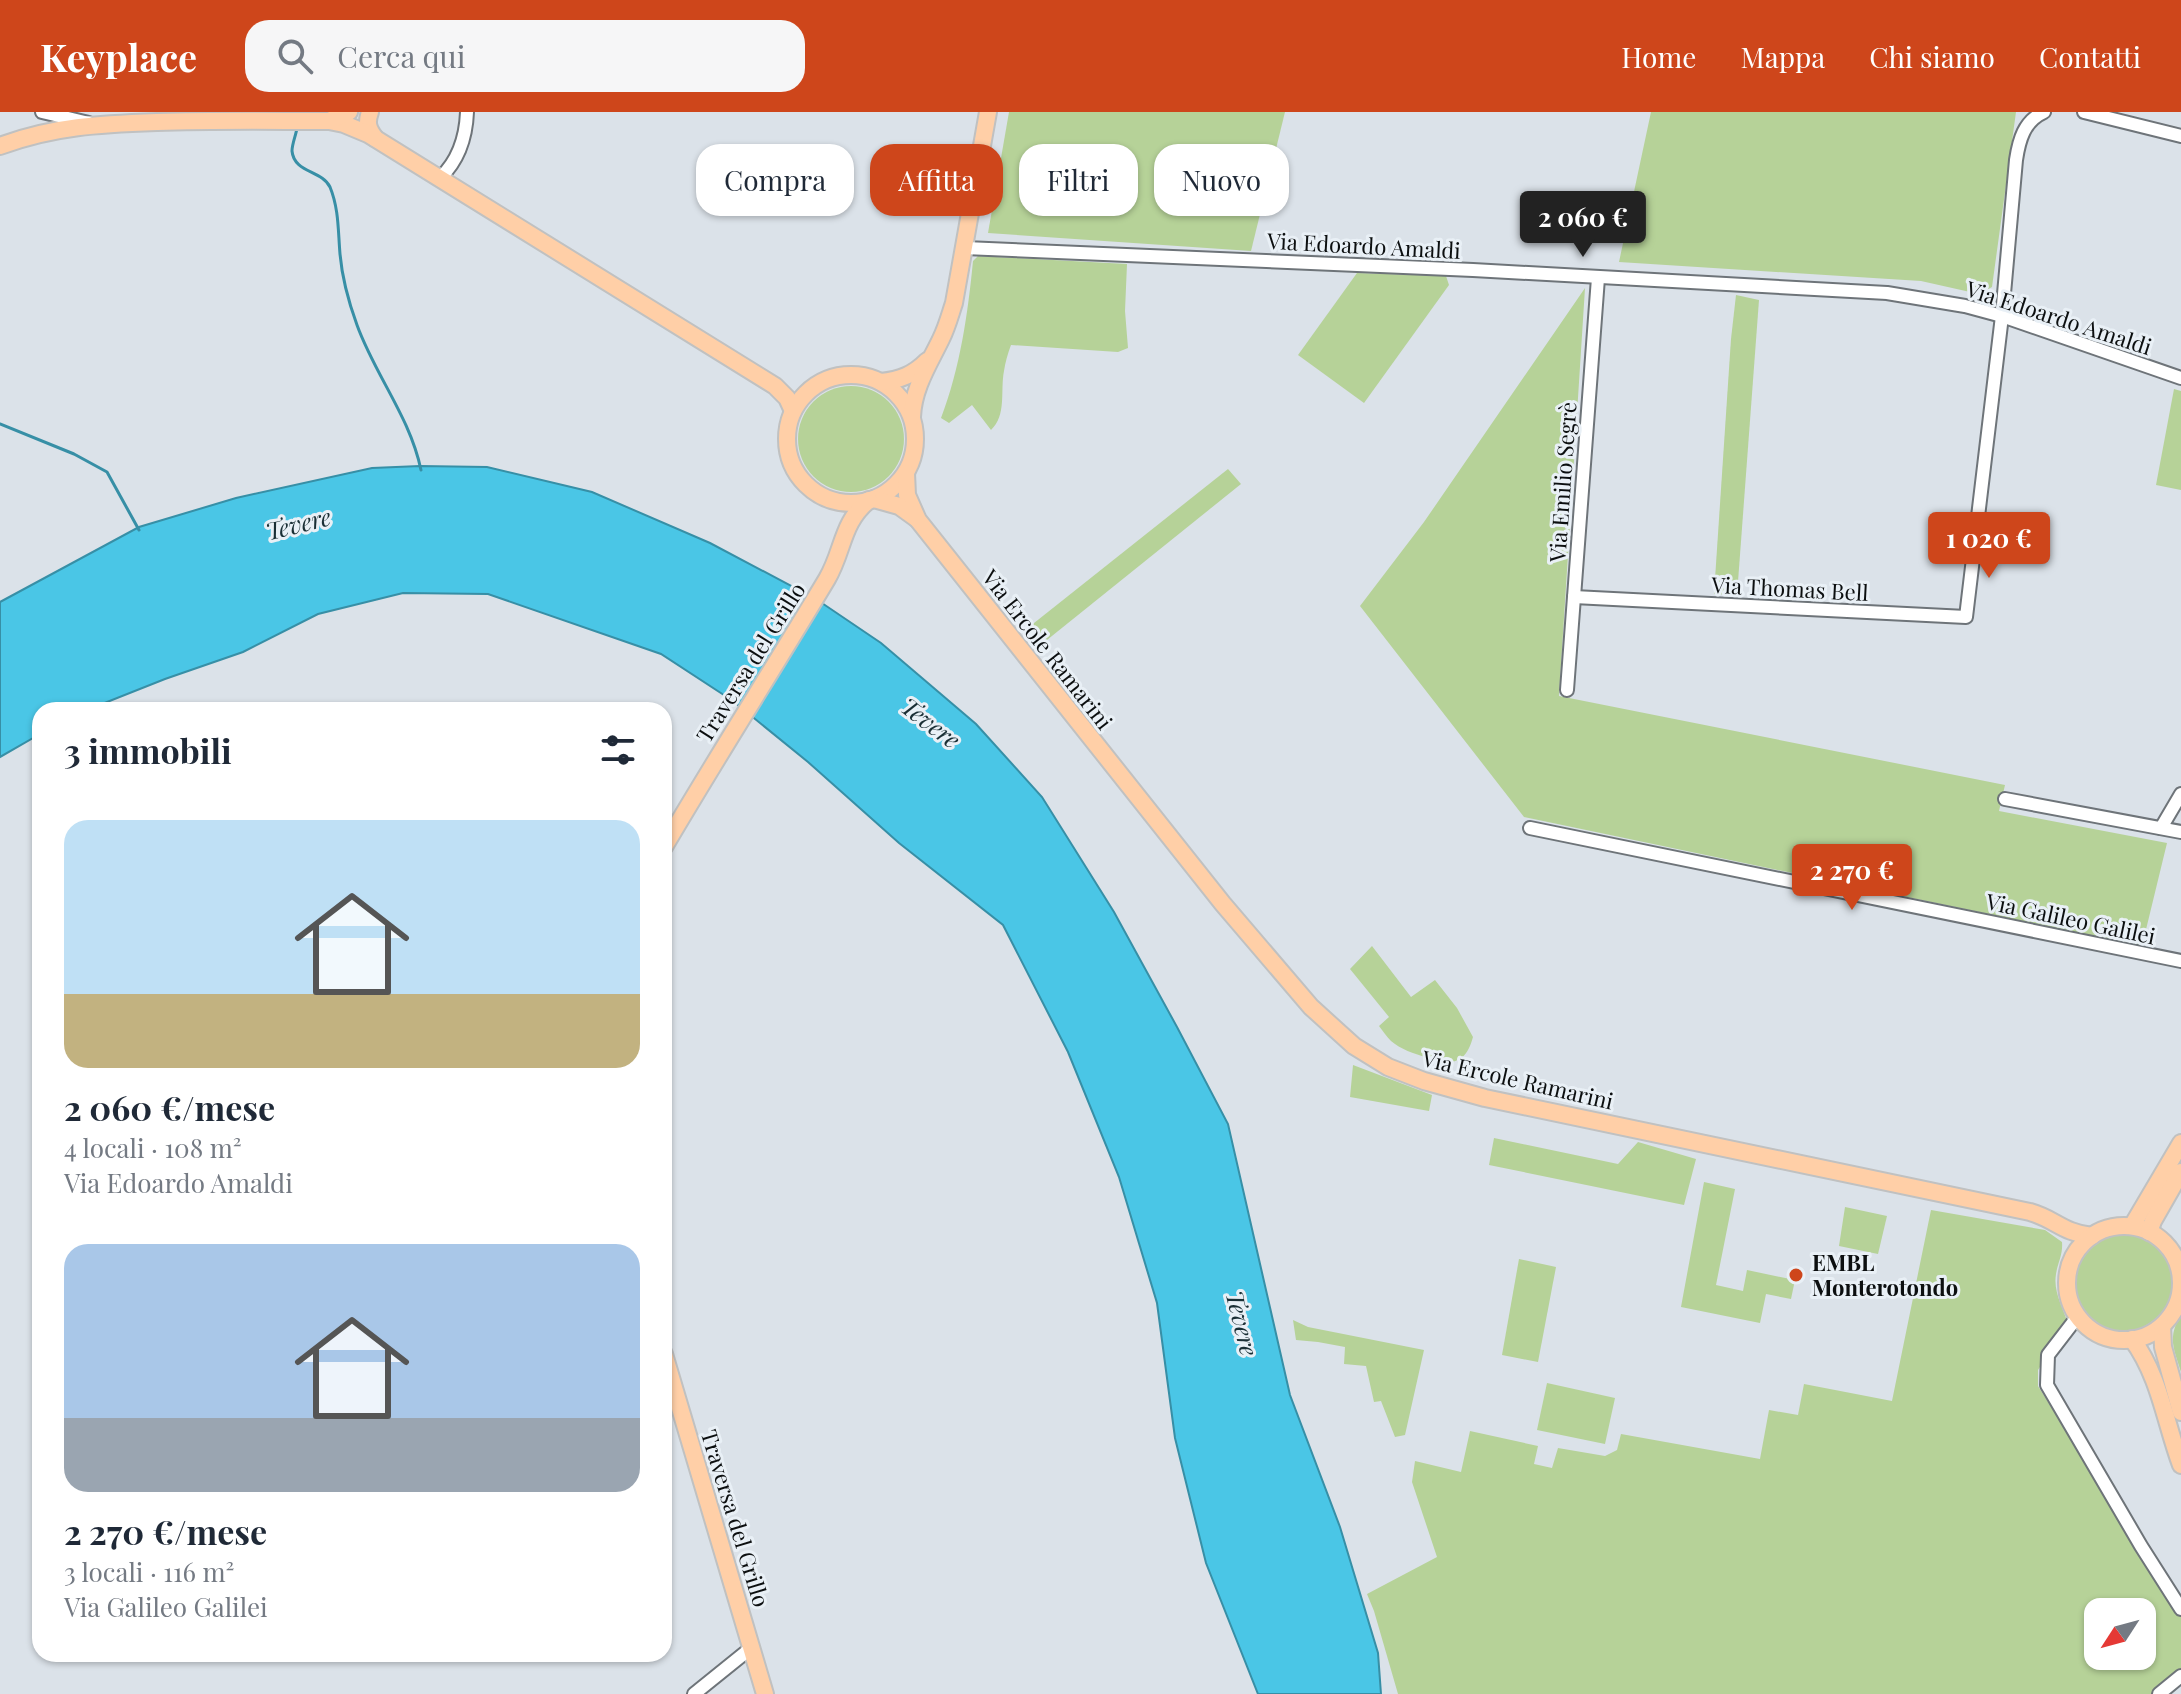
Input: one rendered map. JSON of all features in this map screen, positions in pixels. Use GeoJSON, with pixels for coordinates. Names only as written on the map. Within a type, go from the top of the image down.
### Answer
{"type":"FeatureCollection","features":[{"type":"Feature","properties":{"kind":"main road"},"geometry":{"type":"LineString","coordinates":[[325,121],[349,112]]}},
{"type":"Feature","properties":{"kind":"main road"},"geometry":{"type":"LineString","coordinates":[[370,112],[369,129],[376,139]]}},
{"type":"Feature","properties":{"kind":"main road"},"geometry":{"type":"LineString","coordinates":[[912,417],[917,391],[948,324],[954,303],[988,112]]}},
{"type":"Feature","properties":{"kind":"main road"},"geometry":{"type":"LineString","coordinates":[[0,146],[42,132],[92,124],[191,120],[325,121],[344,124],[376,139],[775,386],[787,398],[793,411]]}},
{"type":"Feature","properties":{"kind":"main road"},"geometry":{"type":"LineString","coordinates":[[881,382],[909,375],[933,354]]}},
{"type":"Feature","properties":{"kind":"main road"},"geometry":{"type":"LineString","coordinates":[[872,499],[860,503],[841,502],[822,496],[806,485],[794,469],[788,450],[787,430],[793,411],[803,396],[817,384],[851,374],[869,377],[897,393],[912,417],[915,431],[914,453],[906,473]]}},
{"type":"Feature","properties":{"kind":"main road","name":"Traversa del Grillo"},"geometry":{"type":"LineString","coordinates":[[672,833],[826,580],[852,517],[872,499],[891,489],[906,473]]}},
{"type":"Feature","properties":{"kind":"main road","name":"Via Ercole Ramarini"},"geometry":{"type":"LineString","coordinates":[[906,473],[907,495],[918,520],[1223,904],[1311,1007],[1368,1056],[1424,1081],[1485,1098],[2030,1212],[2044,1216],[2063,1229],[2092,1236]]}},
{"type":"Feature","properties":{"kind":"main road"},"geometry":{"type":"LineString","coordinates":[[822,496],[840,523],[843,540]]}},
{"type":"Feature","properties":{"kind":"main road","name":"Via Ercole Ramarini"},"geometry":{"type":"LineString","coordinates":[[872,499],[899,506],[918,520]]}},
{"type":"Feature","properties":{"kind":"main road"},"geometry":{"type":"LineString","coordinates":[[2132,1226],[2181,1143]]}},
{"type":"Feature","properties":{"kind":"main road"},"geometry":{"type":"LineString","coordinates":[[2149,1232],[2181,1172]]}},
{"type":"Feature","properties":{"kind":"main road"},"geometry":{"type":"LineString","coordinates":[[2171,1318],[2148,1335],[2132,1339],[2102,1335],[2089,1327],[2078,1316],[2067,1288],[2068,1272],[2081,1245],[2104,1229],[2132,1226],[2164,1242],[2174,1256],[2180,1270],[2181,1288],[2163,1347],[2181,1412]]}},
{"type":"Feature","properties":{"kind":"main road"},"geometry":{"type":"LineString","coordinates":[[2063,1229],[2073,1258]]}},
{"type":"Feature","properties":{"kind":"main road"},"geometry":{"type":"LineString","coordinates":[[2132,1339],[2152,1373],[2181,1465]]}},
{"type":"Feature","properties":{"kind":"main road","name":"Traversa del Grillo"},"geometry":{"type":"LineString","coordinates":[[672,1381],[765,1694]]}},
{"type":"Feature","properties":{"kind":"street"},"geometry":{"type":"LineString","coordinates":[[42,112],[92,124]]}},
{"type":"Feature","properties":{"kind":"street"},"geometry":{"type":"LineString","coordinates":[[440,178],[452,166],[462,146],[467,112]]}},
{"type":"Feature","properties":{"kind":"street","name":"Via Thomas Bell"},"geometry":{"type":"LineString","coordinates":[[1574,597],[1966,617],[2019,143],[2030,122],[2044,112]]}},
{"type":"Feature","properties":{"kind":"street"},"geometry":{"type":"LineString","coordinates":[[2084,112],[2181,136]]}},
{"type":"Feature","properties":{"kind":"street","name":"Via Edoardo Amaldi"},"geometry":{"type":"LineString","coordinates":[[965,248],[1473,270],[1887,293],[1965,306],[2002,316],[2181,378]]}},
{"type":"Feature","properties":{"kind":"street","name":"Via Emilio Segrè"},"geometry":{"type":"LineString","coordinates":[[1567,690],[1598,278]]}},
{"type":"Feature","properties":{"kind":"street"},"geometry":{"type":"LineString","coordinates":[[2161,828],[2181,794]]}},
{"type":"Feature","properties":{"kind":"street"},"geometry":{"type":"LineString","coordinates":[[2005,799],[2181,832]]}},
{"type":"Feature","properties":{"kind":"street","name":"Via Galileo Galilei"},"geometry":{"type":"LineString","coordinates":[[1530,828],[2181,961]]}},
{"type":"Feature","properties":{"kind":"street"},"geometry":{"type":"LineString","coordinates":[[2078,1316],[2048,1355],[2047,1385],[2181,1609]]}},
{"type":"Feature","properties":{"kind":"street"},"geometry":{"type":"LineString","coordinates":[[694,1694],[751,1648]]}},
{"type":"Feature","properties":{"kind":"street"},"geometry":{"type":"LineString","coordinates":[[2159,1694],[2181,1676]]}},
{"type":"Feature","properties":{"kind":"green space"},"geometry":{"type":"Polygon","coordinates":[[[1009,112],[1285,112],[1277,144],[1154,144],[1154,216],[1260,216],[1251,251],[988,233],[991,216],[1003,216],[1003,147],[1009,112]]]}},
{"type":"Feature","properties":{"kind":"green space"},"geometry":{"type":"Polygon","coordinates":[[[1651,112],[2016,112],[1992,287],[1979,294],[1921,281],[1619,262],[1651,112]]]}},
{"type":"Feature","properties":{"kind":"green space"},"geometry":{"type":"Polygon","coordinates":[[[978,256],[1127,264],[1125,311],[1128,348],[1118,352],[1011,345],[1004,368],[1001,410],[996,424],[991,430],[972,405],[949,423],[941,418],[958,361],[973,261],[978,256]]]}},
{"type":"Feature","properties":{"kind":"green space"},"geometry":{"type":"Polygon","coordinates":[[[1357,273],[1446,276],[1449,285],[1364,403],[1298,355],[1357,273]]]}},
{"type":"Feature","properties":{"kind":"green space"},"geometry":{"type":"Polygon","coordinates":[[[1585,288],[1559,696],[2005,785],[1999,811],[2167,843],[2142,946],[1524,817],[1360,606],[1424,522],[1585,288]]]}},
{"type":"Feature","properties":{"kind":"green space"},"geometry":{"type":"Polygon","coordinates":[[[1736,295],[1759,300],[1737,595],[1714,594],[1736,295]]]}},
{"type":"Feature","properties":{"kind":"green space"},"geometry":{"type":"Polygon","coordinates":[[[851,386],[871,390],[889,401],[900,419],[904,439],[900,459],[889,477],[871,488],[851,492],[831,488],[813,477],[802,459],[798,439],[802,419],[813,401],[831,390],[851,386]]]}},
{"type":"Feature","properties":{"kind":"green space"},"geometry":{"type":"Polygon","coordinates":[[[2174,389],[2181,391],[2181,490],[2156,485],[2174,389]]]}},
{"type":"Feature","properties":{"kind":"green space"},"geometry":{"type":"Polygon","coordinates":[[[1228,469],[1241,484],[1037,648],[1024,631],[1228,469]]]}},
{"type":"Feature","properties":{"kind":"green space"},"geometry":{"type":"Polygon","coordinates":[[[1372,946],[1411,997],[1435,980],[1457,1008],[1473,1037],[1461,1058],[1450,1062],[1425,1057],[1399,1046],[1386,1036],[1379,1026],[1389,1017],[1350,969],[1372,946]]]}},
{"type":"Feature","properties":{"kind":"green space"},"geometry":{"type":"Polygon","coordinates":[[[1353,1065],[1432,1095],[1429,1111],[1350,1097],[1353,1065]]]}},
{"type":"Feature","properties":{"kind":"green space"},"geometry":{"type":"Polygon","coordinates":[[[1494,1138],[1618,1164],[1638,1142],[1696,1159],[1684,1205],[1489,1165],[1494,1138]]]}},
{"type":"Feature","properties":{"kind":"green space"},"geometry":{"type":"Polygon","coordinates":[[[1704,1182],[1735,1189],[1716,1285],[1743,1291],[1747,1270],[1795,1280],[1791,1299],[1766,1294],[1760,1323],[1681,1307],[1704,1182]]]}},
{"type":"Feature","properties":{"kind":"green space"},"geometry":{"type":"Polygon","coordinates":[[[1845,1207],[1887,1216],[1878,1254],[1839,1246],[1845,1207]]]}},
{"type":"Feature","properties":{"kind":"green space"},"geometry":{"type":"Polygon","coordinates":[[[1931,1210],[2045,1230],[2062,1242],[2056,1287],[2068,1324],[2038,1370],[2038,1386],[2181,1615],[2181,1678],[2162,1694],[1398,1694],[1367,1594],[1437,1557],[1412,1482],[1415,1461],[1461,1472],[1470,1431],[1538,1446],[1534,1464],[1552,1468],[1558,1448],[1605,1456],[1617,1450],[1621,1434],[1760,1459],[1769,1410],[1798,1415],[1804,1384],[1892,1401],[1931,1210]]]}},
{"type":"Feature","properties":{"kind":"green space"},"geometry":{"type":"Polygon","coordinates":[[[2123,1231],[2142,1235],[2158,1246],[2169,1262],[2173,1281],[2169,1300],[2158,1316],[2142,1327],[2123,1331],[2104,1327],[2088,1316],[2077,1300],[2073,1281],[2077,1262],[2088,1246],[2104,1235],[2123,1231]]]}},
{"type":"Feature","properties":{"kind":"green space"},"geometry":{"type":"Polygon","coordinates":[[[1519,1259],[1556,1267],[1538,1362],[1502,1355],[1519,1259]]]}},
{"type":"Feature","properties":{"kind":"green space"},"geometry":{"type":"Polygon","coordinates":[[[2181,1315],[2181,1372],[2173,1337],[2181,1315]]]}},
{"type":"Feature","properties":{"kind":"green space"},"geometry":{"type":"Polygon","coordinates":[[[1293,1320],[1308,1327],[1424,1350],[1405,1435],[1395,1437],[1381,1401],[1374,1402],[1366,1366],[1344,1364],[1345,1347],[1296,1340],[1293,1320]]]}},
{"type":"Feature","properties":{"kind":"green space"},"geometry":{"type":"Polygon","coordinates":[[[1547,1383],[1615,1398],[1605,1444],[1537,1430],[1547,1383]]]}},
{"type":"Feature","properties":{"kind":"water","name":"Tevere"},"geometry":{"type":"Polygon","coordinates":[[[487,467],[592,492],[710,543],[816,599],[881,643],[976,724],[1042,797],[1114,912],[1228,1124],[1290,1395],[1340,1527],[1378,1653],[1381,1694],[1258,1694],[1206,1563],[1175,1438],[1157,1303],[1119,1177],[1068,1052],[1003,925],[899,843],[733,701],[661,654],[488,594],[403,593],[318,614],[243,652],[107,702],[32,702],[32,739],[0,757],[0,602],[139,527],[236,498],[372,468],[487,467]]]}},
{"type":"Feature","properties":{"kind":"waterway"},"geometry":{"type":"LineString","coordinates":[[297,128],[292,148],[294,158],[330,187],[337,212],[342,272],[351,308],[364,343],[409,432],[421,470]]}},
{"type":"Feature","properties":{"kind":"waterway"},"geometry":{"type":"LineString","coordinates":[[0,424],[74,454],[107,472],[139,530]]}},
{"type":"Feature","properties":{"kind":"place","name":"EMBL Monterotondo"},"geometry":{"type":"Point","coordinates":[1796,1275]}}]}
